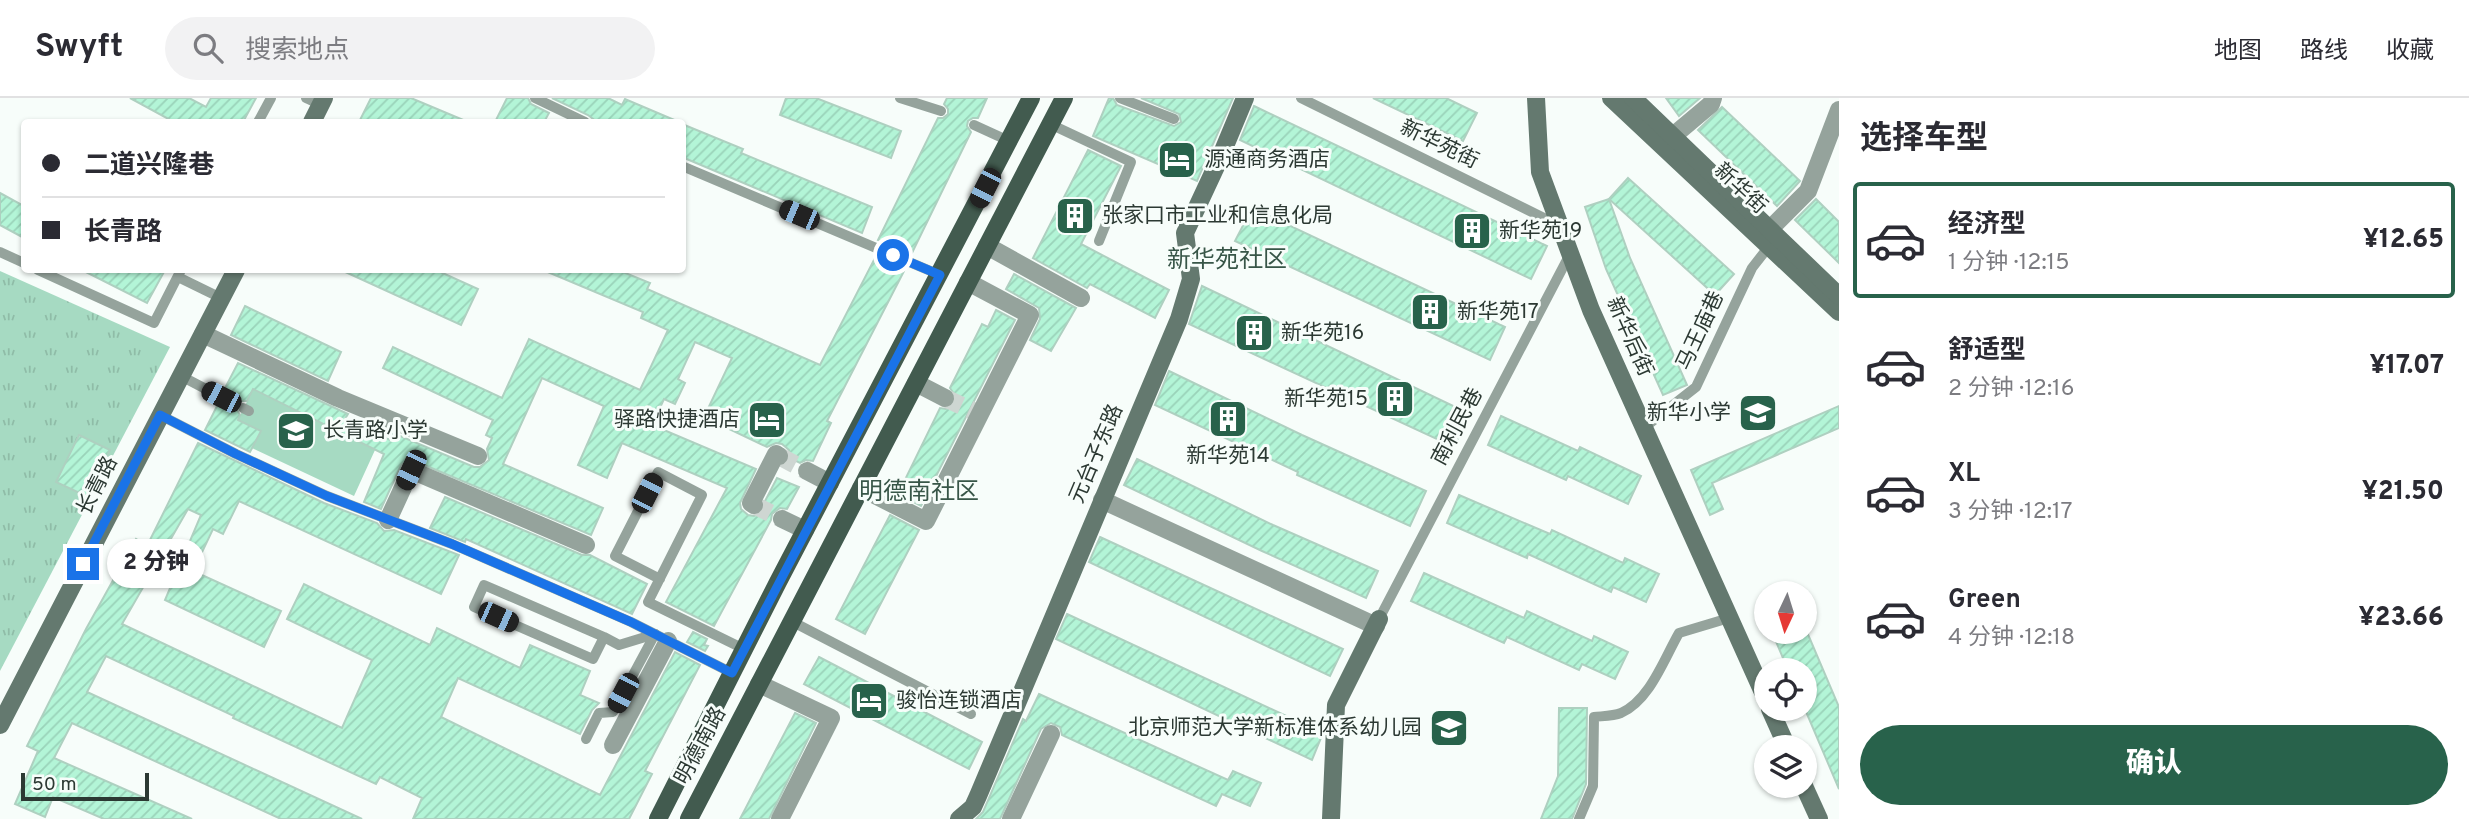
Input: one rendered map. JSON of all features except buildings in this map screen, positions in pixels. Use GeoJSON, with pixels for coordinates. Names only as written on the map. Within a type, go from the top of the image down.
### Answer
{"type":"FeatureCollection","features":[{"type":"Feature","properties":{"kind":"main road","name":"明德南路"},"geometry":{"type":"LineString","coordinates":[[689,819],[1063,98]]}},
{"type":"Feature","properties":{"kind":"main road","name":"明德南路"},"geometry":{"type":"LineString","coordinates":[[658,819],[1027,105]]}},
{"type":"Feature","properties":{"kind":"main road"},"geometry":{"type":"LineString","coordinates":[[1027,105],[1050,124]]}},
{"type":"Feature","properties":{"kind":"street","name":"元台子东路"},"geometry":{"type":"LineString","coordinates":[[964,818],[978,796],[1179,318],[1191,279],[1185,233],[1245,98]]}},
{"type":"Feature","properties":{"kind":"street","name":"新华后街"},"geometry":{"type":"LineString","coordinates":[[1536,98],[1540,172],[1591,310],[1754,673]]}},
{"type":"Feature","properties":{"kind":"street","name":"新华街"},"geometry":{"type":"LineString","coordinates":[[1611,98],[1839,296]]}},
{"type":"Feature","properties":{"kind":"street","name":"新华街"},"geometry":{"type":"LineString","coordinates":[[1633,98],[1772,237],[1839,312]]}},
{"type":"Feature","properties":{"kind":"street"},"geometry":{"type":"LineString","coordinates":[[1672,136],[1711,104],[1713,98]]}},
{"type":"Feature","properties":{"kind":"street"},"geometry":{"type":"LineString","coordinates":[[313,119],[317,100]]}},
{"type":"Feature","properties":{"kind":"street"},"geometry":{"type":"LineString","coordinates":[[1772,237],[1808,191],[1839,110]]}},
{"type":"Feature","properties":{"kind":"street"},"geometry":{"type":"LineString","coordinates":[[987,246],[1081,298]]}},
{"type":"Feature","properties":{"kind":"street","name":"长青路"},"geometry":{"type":"LineString","coordinates":[[0,724],[234,273]]}},
{"type":"Feature","properties":{"kind":"street"},"geometry":{"type":"LineString","coordinates":[[861,488],[926,521],[977,414],[1030,315],[968,282]]}},
{"type":"Feature","properties":{"kind":"street"},"geometry":{"type":"LineString","coordinates":[[203,334],[338,398],[478,457]]}},
{"type":"Feature","properties":{"kind":"street"},"geometry":{"type":"LineString","coordinates":[[915,383],[946,398]]}},
{"type":"Feature","properties":{"kind":"street"},"geometry":{"type":"LineString","coordinates":[[754,505],[751,503],[776,454],[779,456]]}},
{"type":"Feature","properties":{"kind":"street"},"geometry":{"type":"LineString","coordinates":[[388,520],[411,470],[586,545]]}},
{"type":"Feature","properties":{"kind":"street"},"geometry":{"type":"LineString","coordinates":[[807,471],[830,483]]}},
{"type":"Feature","properties":{"kind":"street"},"geometry":{"type":"LineString","coordinates":[[1102,500],[1378,623],[1336,705],[1331,819]]}},
{"type":"Feature","properties":{"kind":"street"},"geometry":{"type":"LineString","coordinates":[[782,519],[805,530]]}},
{"type":"Feature","properties":{"kind":"street"},"geometry":{"type":"LineString","coordinates":[[613,745],[662,637]]}},
{"type":"Feature","properties":{"kind":"street"},"geometry":{"type":"LineString","coordinates":[[759,684],[831,718],[780,819]]}},
{"type":"Feature","properties":{"kind":"street"},"geometry":{"type":"LineString","coordinates":[[1011,819],[1051,734]]}},
{"type":"Feature","properties":{"kind":"street"},"geometry":{"type":"LineString","coordinates":[[1809,798],[1819,819]]}},
{"type":"Feature","properties":{"kind":"lane"},"geometry":{"type":"LineString","coordinates":[[260,119],[271,98]]}},
{"type":"Feature","properties":{"kind":"lane"},"geometry":{"type":"LineString","coordinates":[[535,98],[579,119]]}},
{"type":"Feature","properties":{"kind":"lane"},"geometry":{"type":"LineString","coordinates":[[900,98],[941,111]]}},
{"type":"Feature","properties":{"kind":"lane"},"geometry":{"type":"LineString","coordinates":[[1120,98],[1174,119]]}},
{"type":"Feature","properties":{"kind":"lane","name":"新华苑街"},"geometry":{"type":"LineString","coordinates":[[1301,98],[1560,226]]}},
{"type":"Feature","properties":{"kind":"lane"},"geometry":{"type":"LineString","coordinates":[[1050,124],[1131,162],[1099,241]]}},
{"type":"Feature","properties":{"kind":"lane"},"geometry":{"type":"LineString","coordinates":[[974,125],[1009,141]]}},
{"type":"Feature","properties":{"kind":"lane"},"geometry":{"type":"LineString","coordinates":[[686,168],[940,275]]}},
{"type":"Feature","properties":{"kind":"lane","name":"马王庙巷"},"geometry":{"type":"LineString","coordinates":[[1645,427],[1696,387],[1752,268],[1772,237]]}},
{"type":"Feature","properties":{"kind":"lane"},"geometry":{"type":"LineString","coordinates":[[0,252],[21,262]]}},
{"type":"Feature","properties":{"kind":"lane","name":"南利民巷"},"geometry":{"type":"LineString","coordinates":[[1378,623],[1571,252]]}},
{"type":"Feature","properties":{"kind":"lane"},"geometry":{"type":"LineString","coordinates":[[45,273],[154,323],[179,273],[222,298]]}},
{"type":"Feature","properties":{"kind":"lane"},"geometry":{"type":"LineString","coordinates":[[181,376],[221,397]]}},
{"type":"Feature","properties":{"kind":"lane"},"geometry":{"type":"LineString","coordinates":[[160,415],[304,485],[452,544],[662,637],[732,673]]}},
{"type":"Feature","properties":{"kind":"lane"},"geometry":{"type":"LineString","coordinates":[[660,579],[615,556],[658,472],[702,495],[660,579],[648,602],[744,649]]}},
{"type":"Feature","properties":{"kind":"lane"},"geometry":{"type":"LineString","coordinates":[[604,638],[593,659],[474,607],[484,585],[620,645],[662,637]]}},
{"type":"Feature","properties":{"kind":"lane"},"geometry":{"type":"LineString","coordinates":[[1579,819],[1593,786],[1594,717],[1619,714],[1635,705],[1679,633],[1729,618]]}},
{"type":"Feature","properties":{"kind":"lane"},"geometry":{"type":"LineString","coordinates":[[792,621],[971,714]]}},
{"type":"Feature","properties":{"kind":"lane"},"geometry":{"type":"LineString","coordinates":[[586,739],[599,713],[613,712],[662,637]]}},
{"type":"Feature","properties":{"kind":"green space"},"geometry":{"type":"Polygon","coordinates":[[[0,271],[170,347],[0,671],[0,271]]]}},
{"type":"Feature","properties":{"kind":"green space"},"geometry":{"type":"Polygon","coordinates":[[[253,389],[375,450],[354,496],[252,448],[260,431],[238,420],[253,389]]]}},
{"type":"Feature","properties":{"kind":"tunnel"},"geometry":{"type":"LineString","coordinates":[[945,398],[975,412]]}},
{"type":"Feature","properties":{"kind":"tunnel"},"geometry":{"type":"LineString","coordinates":[[779,456],[807,471]]}},
{"type":"Feature","properties":{"kind":"tunnel"},"geometry":{"type":"LineString","coordinates":[[754,505],[782,519]]}},
{"type":"Feature","properties":{"kind":"place","name":"源通商务酒店"},"geometry":{"type":"Point","coordinates":[1177,160]}},
{"type":"Feature","properties":{"kind":"place","name":"张家口市工业和信息化局"},"geometry":{"type":"Point","coordinates":[1075,216]}},
{"type":"Feature","properties":{"kind":"place","name":"新华苑19"},"geometry":{"type":"Point","coordinates":[1472,231]}},
{"type":"Feature","properties":{"kind":"place","name":"新华苑17"},"geometry":{"type":"Point","coordinates":[1430,312]}},
{"type":"Feature","properties":{"kind":"place","name":"新华苑16"},"geometry":{"type":"Point","coordinates":[1254,333]}},
{"type":"Feature","properties":{"kind":"place","name":"新华苑15"},"geometry":{"type":"Point","coordinates":[1395,399]}},
{"type":"Feature","properties":{"kind":"place","name":"新华小学"},"geometry":{"type":"Point","coordinates":[1758,413]}},
{"type":"Feature","properties":{"kind":"place","name":"新华苑14"},"geometry":{"type":"Point","coordinates":[1228,419]}},
{"type":"Feature","properties":{"kind":"place","name":"驿路快捷酒店"},"geometry":{"type":"Point","coordinates":[767,420]}},
{"type":"Feature","properties":{"kind":"place","name":"长青路小学"},"geometry":{"type":"Point","coordinates":[296,431]}},
{"type":"Feature","properties":{"kind":"place","name":"骏怡连锁酒店"},"geometry":{"type":"Point","coordinates":[869,701]}},
{"type":"Feature","properties":{"kind":"place","name":"北京师范大学新标准体系幼儿园"},"geometry":{"type":"Point","coordinates":[1449,728]}},
{"type":"Feature","properties":{"kind":"district","name":"新华苑社区"},"geometry":{"type":"Point","coordinates":[1227,261]}},
{"type":"Feature","properties":{"kind":"district","name":"明德南社区"},"geometry":{"type":"Point","coordinates":[919,493]}},
{"type":"Feature","properties":{"kind":"route"},"geometry":{"type":"LineString","coordinates":[[83,564],[160,415],[327,496],[452,544],[631,622],[732,673],[940,275],[893,255]]}}]}
